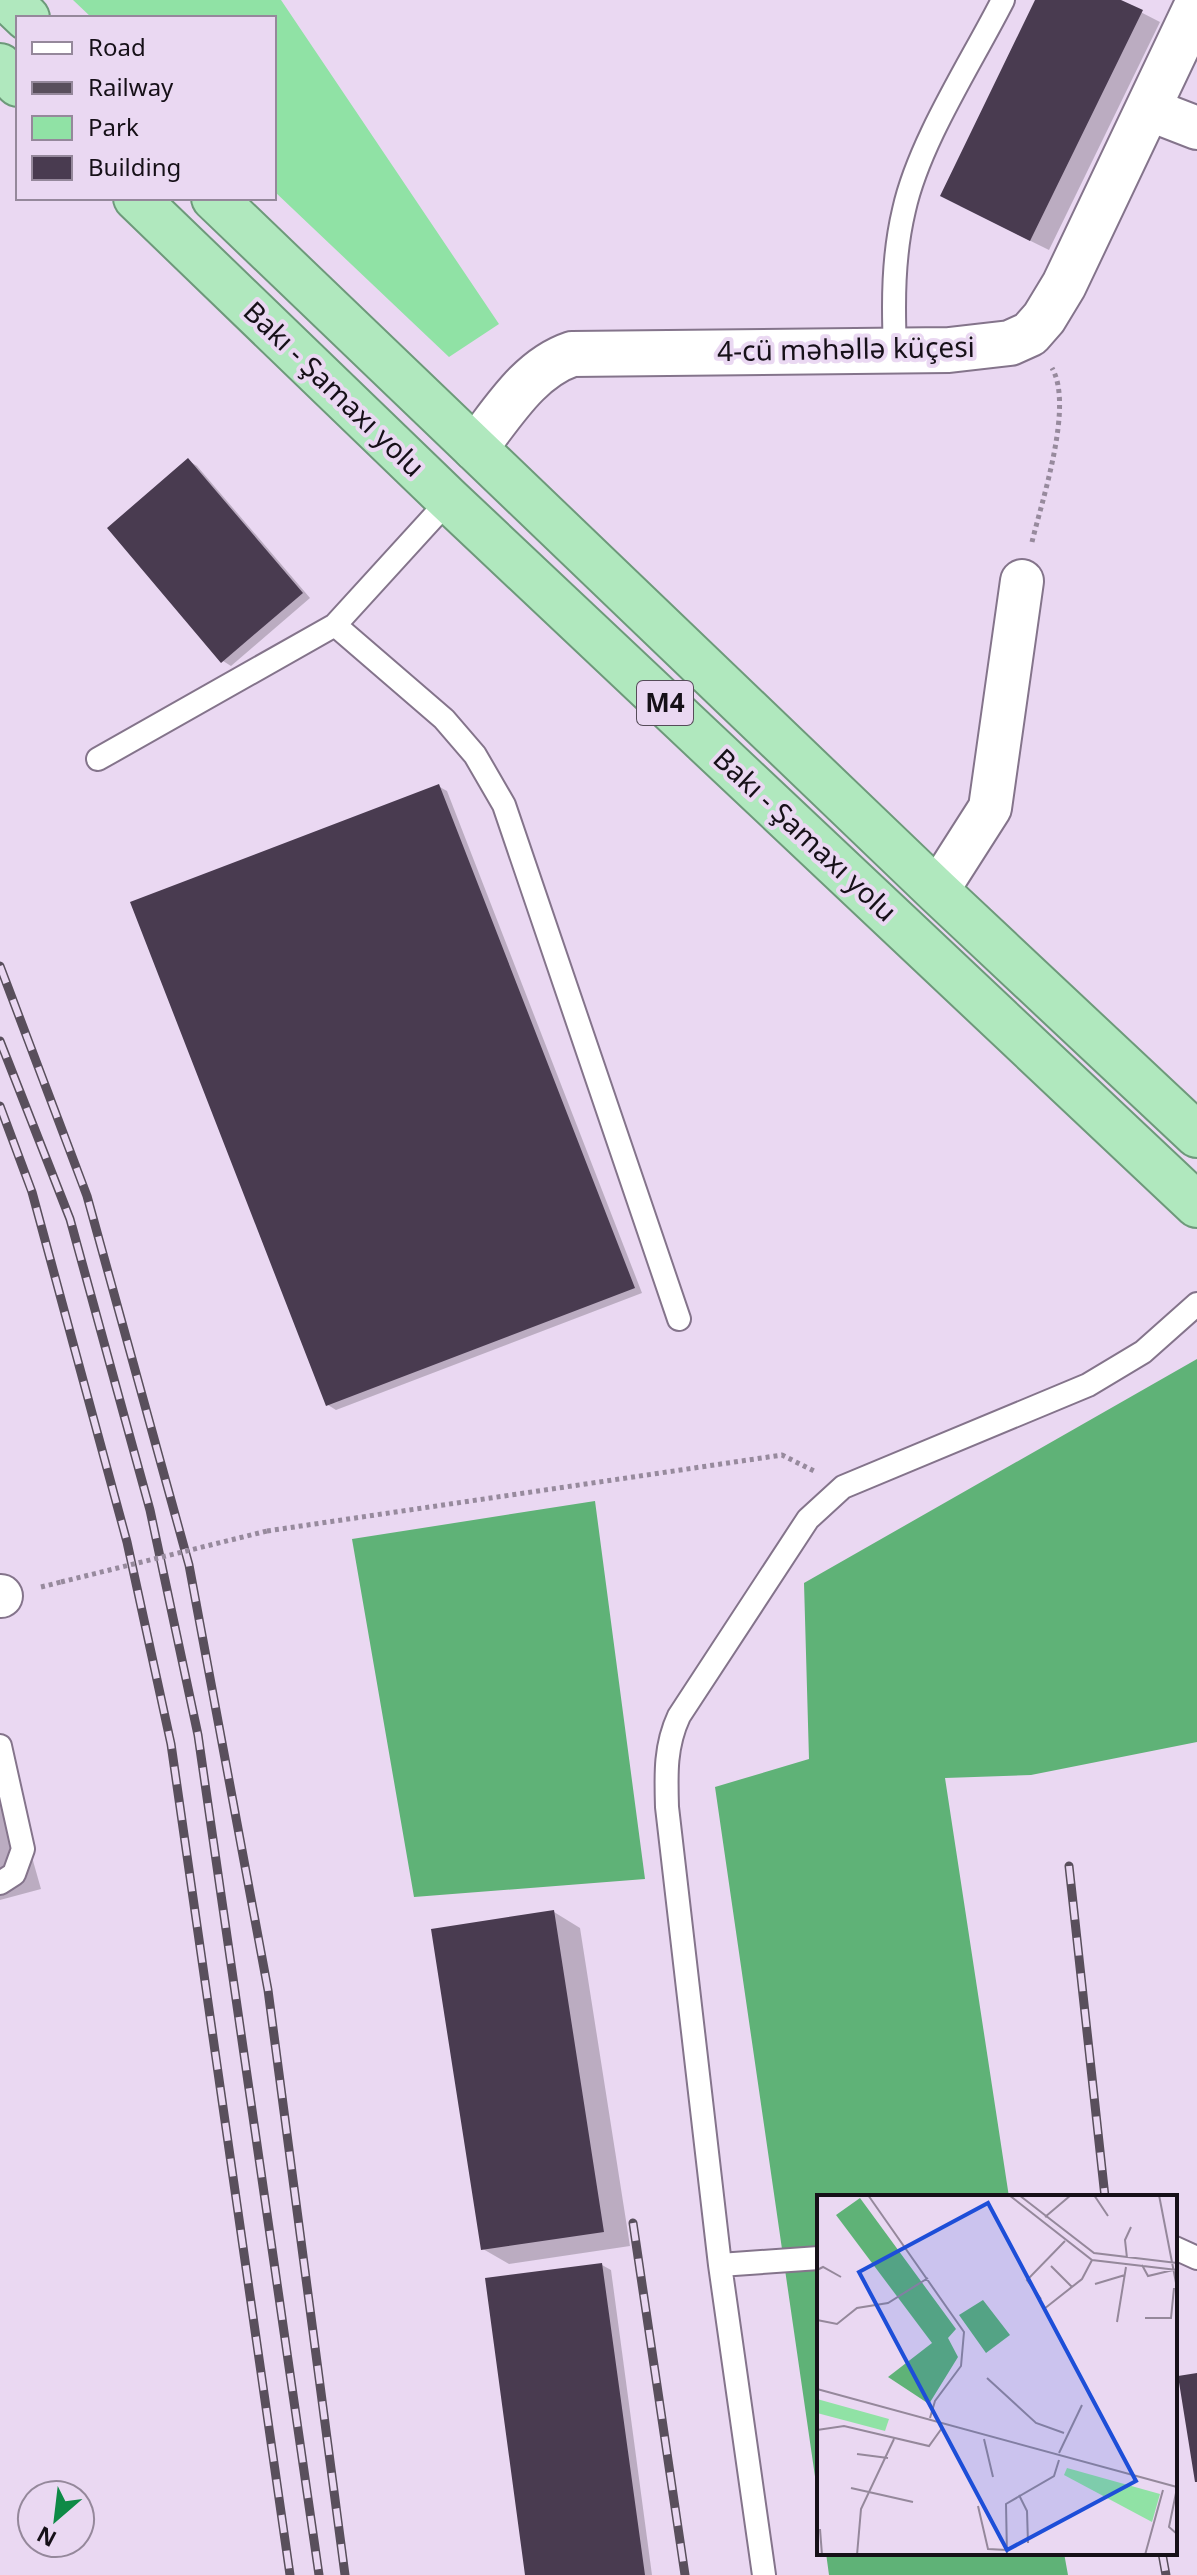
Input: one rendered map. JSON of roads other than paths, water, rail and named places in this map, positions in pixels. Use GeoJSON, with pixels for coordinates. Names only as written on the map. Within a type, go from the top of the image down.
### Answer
{"type":"FeatureCollection","features":[{"type":"Feature","properties":{"kind":"highway"},"geometry":{"type":"LineString","coordinates":[[8,0],[25,16]]}},
{"type":"Feature","properties":{"kind":"highway"},"geometry":{"type":"LineString","coordinates":[[0,66],[16,82]]}},
{"type":"Feature","properties":{"kind":"highway","name":"Bakı - Şamaxı yolu"},"geometry":{"type":"LineString","coordinates":[[138,200],[449,500],[1197,1205]]}},
{"type":"Feature","properties":{"kind":"highway","name":"Bakı - Şamaxı yolu"},"geometry":{"type":"LineString","coordinates":[[216,200],[937,891],[1196,1133]]}},
{"type":"Feature","properties":{"kind":"street"},"geometry":{"type":"LineString","coordinates":[[1197,5],[1148,109],[1197,128]]}},
{"type":"Feature","properties":{"kind":"street","name":"4-cü məhəllə küçesi"},"geometry":{"type":"LineString","coordinates":[[475,448],[537,371],[572,354],[992,347],[1030,334],[1064,285],[1148,109]]}},
{"type":"Feature","properties":{"kind":"street"},"geometry":{"type":"LineString","coordinates":[[937,891],[990,808],[1022,581]]}},
{"type":"Feature","properties":{"kind":"lane"},"geometry":{"type":"LineString","coordinates":[[895,350],[892,289],[904,209],[922,159],[1003,0]]}},
{"type":"Feature","properties":{"kind":"lane"},"geometry":{"type":"LineString","coordinates":[[98,759],[335,625],[449,500]]}},
{"type":"Feature","properties":{"kind":"lane"},"geometry":{"type":"LineString","coordinates":[[335,625],[444,719],[475,755],[504,805],[679,1319]]}},
{"type":"Feature","properties":{"kind":"lane"},"geometry":{"type":"LineString","coordinates":[[764,2575],[720,2265],[667,1807],[666,1765],[670,1735],[679,1716],[808,1519],[843,1487],[1088,1385],[1143,1352],[1197,1304]]}},
{"type":"Feature","properties":{"kind":"lane"},"geometry":{"type":"LineString","coordinates":[[0,1746],[23,1849],[14,1874],[0,1883]]}},
{"type":"Feature","properties":{"kind":"lane"},"geometry":{"type":"LineString","coordinates":[[1177,2249],[1197,2258]]}},
{"type":"Feature","properties":{"kind":"lane"},"geometry":{"type":"LineString","coordinates":[[720,2265],[817,2258]]}},
{"type":"Feature","properties":{"kind":"railway"},"geometry":{"type":"LineString","coordinates":[[0,966],[87,1196],[189,1565],[268,1990],[345,2575]]}},
{"type":"Feature","properties":{"kind":"railway"},"geometry":{"type":"LineString","coordinates":[[0,1041],[70,1219],[150,1510],[198,1735],[319,2575]]}},
{"type":"Feature","properties":{"kind":"railway"},"geometry":{"type":"LineString","coordinates":[[0,1106],[32,1192],[127,1542],[171,1744],[290,2575]]}},
{"type":"Feature","properties":{"kind":"railway"},"geometry":{"type":"LineString","coordinates":[[1069,1866],[1105,2195]]}},
{"type":"Feature","properties":{"kind":"railway"},"geometry":{"type":"LineString","coordinates":[[633,2223],[685,2575]]}},
{"type":"Feature","properties":{"kind":"railway"},"geometry":{"type":"LineString","coordinates":[[1162,2555],[1166,2575]]}}]}
